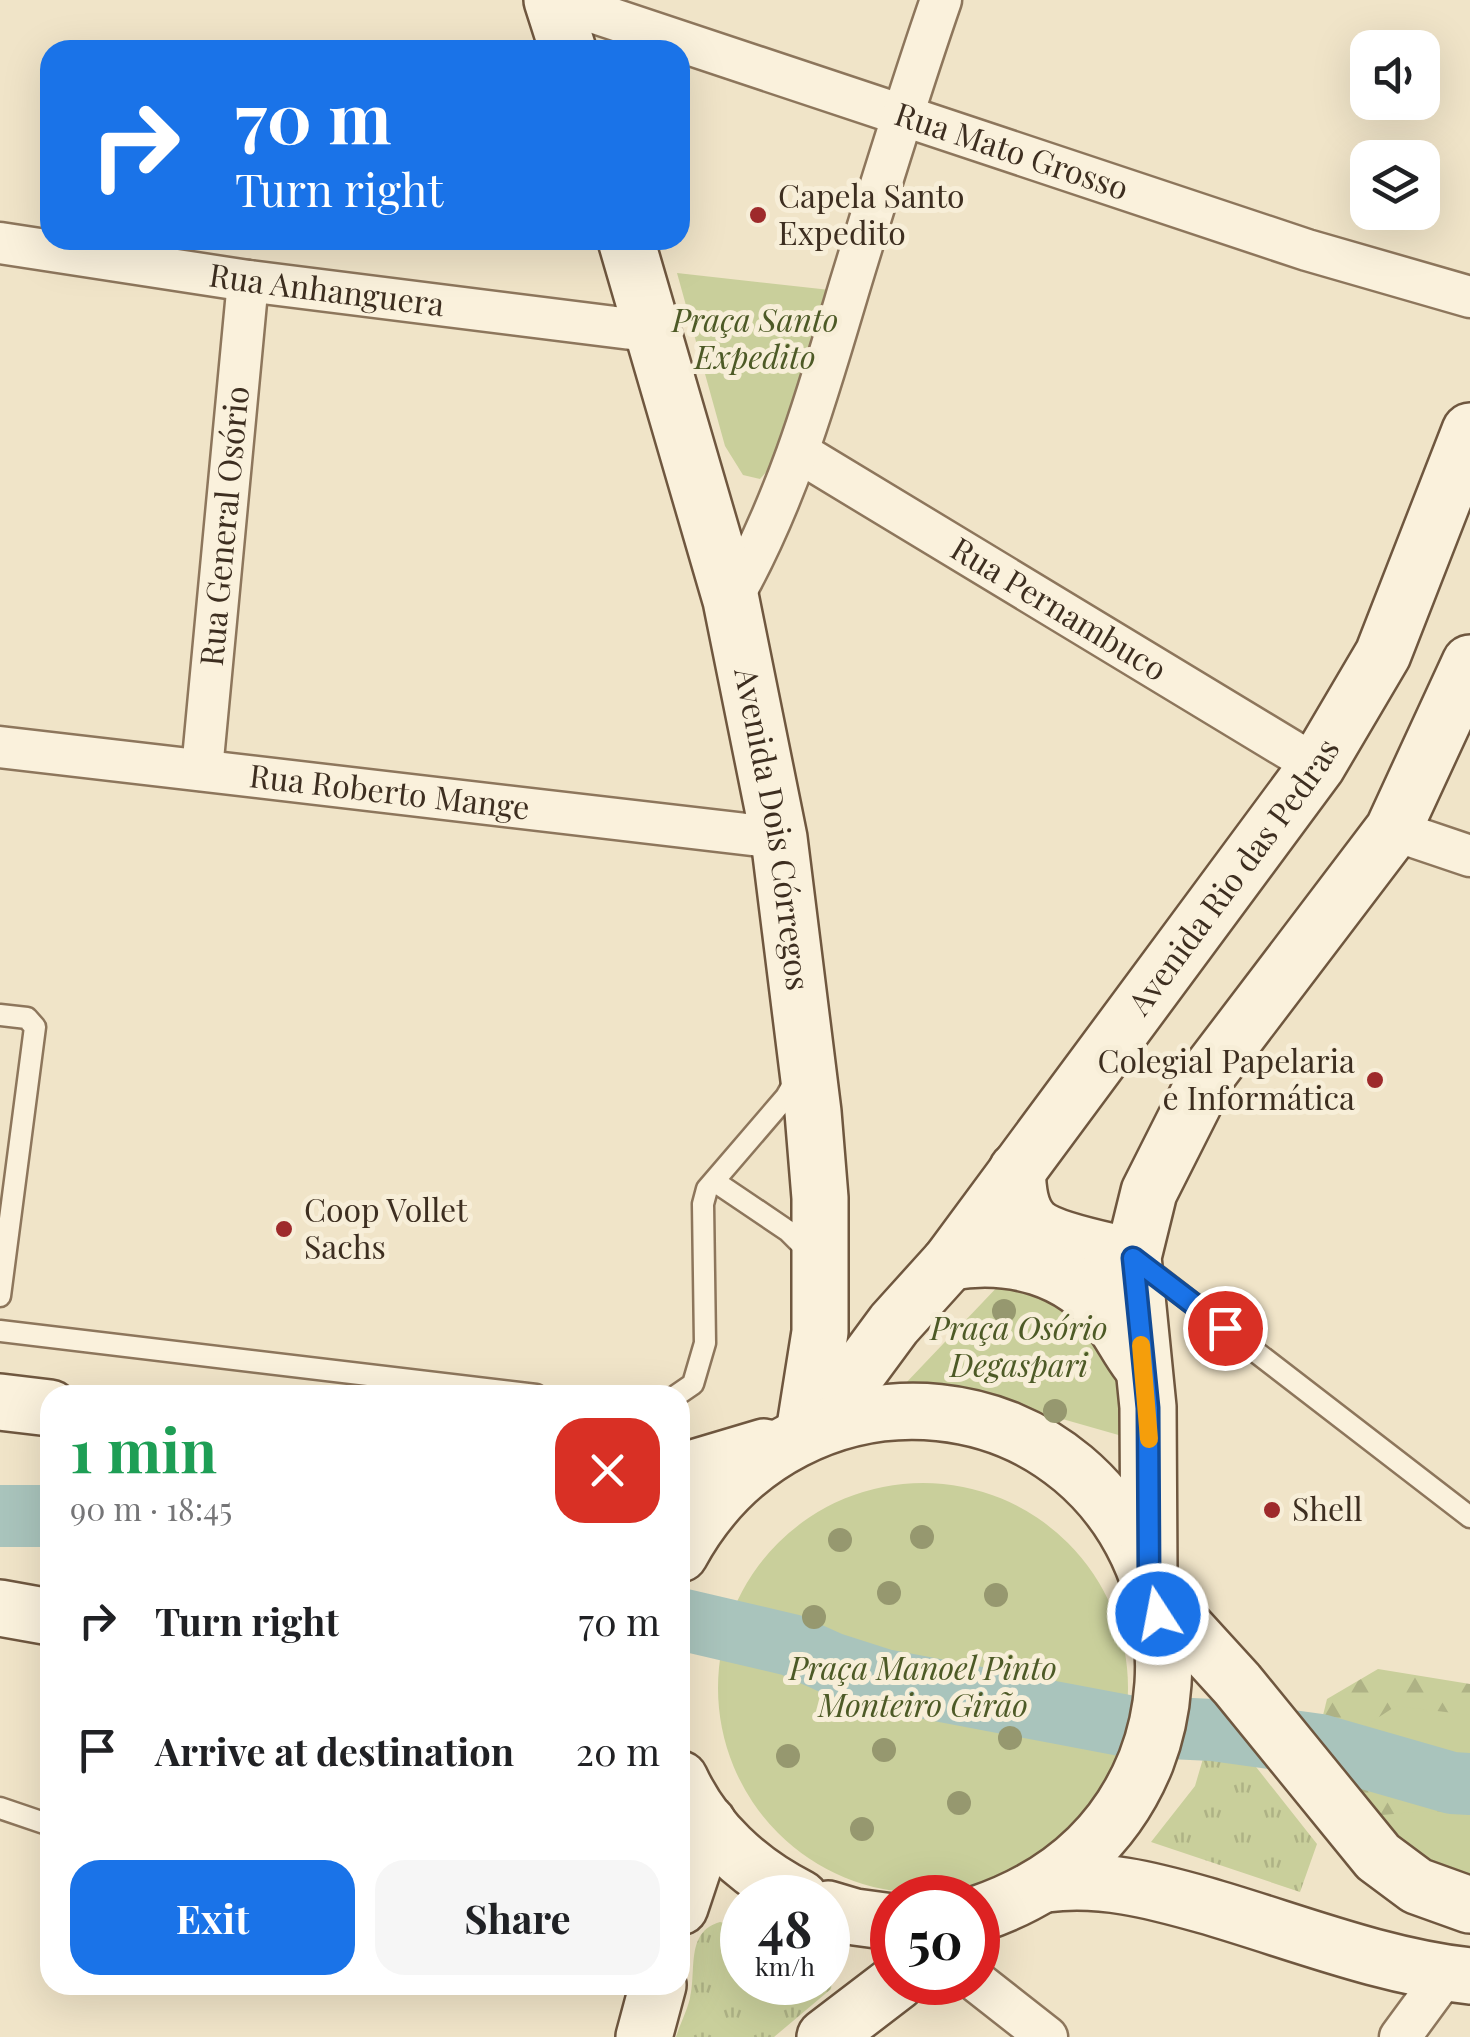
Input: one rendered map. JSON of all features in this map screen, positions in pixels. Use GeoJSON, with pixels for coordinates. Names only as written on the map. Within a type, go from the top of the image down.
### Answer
{"type":"FeatureCollection","features":[{"type":"Feature","properties":{"kind":"main road"},"geometry":{"type":"LineString","coordinates":[[554,0],[565,40]]}},
{"type":"Feature","properties":{"kind":"main road","name":"Avenida Dois Córregos"},"geometry":{"type":"LineString","coordinates":[[629,250],[731,600],[779,838],[819,1180],[820,1332],[804,1433]]}},
{"type":"Feature","properties":{"kind":"main road","name":"Avenida Rio das Pedras"},"geometry":{"type":"LineString","coordinates":[[804,1433],[950,1262],[1316,766],[1383,654],[1470,431]]}},
{"type":"Feature","properties":{"kind":"main road"},"geometry":{"type":"LineString","coordinates":[[1470,663],[1393,830],[1210,1071],[1149,1192],[1133,1258],[1150,1480],[1151,1587],[1237,1684],[1378,1858],[1417,1886],[1470,1905]]}},
{"type":"Feature","properties":{"kind":"main road"},"geometry":{"type":"LineString","coordinates":[[1017,1170],[1020,1199],[1034,1226],[1133,1258]]}},
{"type":"Feature","properties":{"kind":"main road"},"geometry":{"type":"LineString","coordinates":[[950,1262],[979,1257],[1009,1259],[1065,1278],[1090,1296],[1110,1318],[1144,1371]]}},
{"type":"Feature","properties":{"kind":"main road"},"geometry":{"type":"LineString","coordinates":[[0,1402],[40,1407]]}},
{"type":"Feature","properties":{"kind":"main road"},"geometry":{"type":"LineString","coordinates":[[695,1489],[804,1433],[884,1412],[929,1411],[974,1419],[1016,1434],[1054,1457],[1097,1494],[1130,1540],[1151,1587],[1162,1637],[1164,1682],[1152,1747],[1123,1807],[1104,1834],[1076,1860],[1000,1914]]}},
{"type":"Feature","properties":{"kind":"main road"},"geometry":{"type":"LineString","coordinates":[[0,1608],[40,1615]]}},
{"type":"Feature","properties":{"kind":"main road"},"geometry":{"type":"LineString","coordinates":[[690,1803],[763,1875]]}},
{"type":"Feature","properties":{"kind":"main road"},"geometry":{"type":"LineString","coordinates":[[1000,1904],[1042,1886],[1096,1881],[1150,1890],[1400,1964],[1459,1974]]}},
{"type":"Feature","properties":{"kind":"main road"},"geometry":{"type":"LineString","coordinates":[[824,2037],[870,2002]]}},
{"type":"Feature","properties":{"kind":"street","name":"Rua Mato Grosso"},"geometry":{"type":"LineString","coordinates":[[554,0],[676,40]]}},
{"type":"Feature","properties":{"kind":"street"},"geometry":{"type":"LineString","coordinates":[[731,600],[753,561],[800,453],[940,0]]}},
{"type":"Feature","properties":{"kind":"street","name":"Rua Mato Grosso"},"geometry":{"type":"LineString","coordinates":[[690,45],[1307,250],[1470,297]]}},
{"type":"Feature","properties":{"kind":"street","name":"Rua Anhanguera"},"geometry":{"type":"LineString","coordinates":[[0,243],[40,249]]}},
{"type":"Feature","properties":{"kind":"street","name":"Rua Anhanguera"},"geometry":{"type":"LineString","coordinates":[[46,250],[248,281],[655,332]]}},
{"type":"Feature","properties":{"kind":"street","name":"Rua General Osório"},"geometry":{"type":"LineString","coordinates":[[202,770],[248,281]]}},
{"type":"Feature","properties":{"kind":"street","name":"Rua Pernambuco"},"geometry":{"type":"LineString","coordinates":[[800,453],[1316,766]]}},
{"type":"Feature","properties":{"kind":"street","name":"Rua Roberto Mange"},"geometry":{"type":"LineString","coordinates":[[0,747],[779,838]]}},
{"type":"Feature","properties":{"kind":"street"},"geometry":{"type":"LineString","coordinates":[[1393,830],[1470,856]]}},
{"type":"Feature","properties":{"kind":"street"},"geometry":{"type":"LineString","coordinates":[[1400,2037],[1459,1974]]}},
{"type":"Feature","properties":{"kind":"street"},"geometry":{"type":"LineString","coordinates":[[1000,2000],[1047,2037]]}},
{"type":"Feature","properties":{"kind":"lane"},"geometry":{"type":"LineString","coordinates":[[0,1015],[27,1018],[35,1027],[0,1296]]}},
{"type":"Feature","properties":{"kind":"lane"},"geometry":{"type":"LineString","coordinates":[[690,1386],[705,1343],[703,1204],[708,1188],[786,1096],[805,1064]]}},
{"type":"Feature","properties":{"kind":"lane"},"geometry":{"type":"LineString","coordinates":[[714,1181],[788,1231],[820,1264]]}},
{"type":"Feature","properties":{"kind":"lane"},"geometry":{"type":"LineString","coordinates":[[1133,1258],[1470,1517]]}},
{"type":"Feature","properties":{"kind":"lane"},"geometry":{"type":"LineString","coordinates":[[0,1330],[454,1385]]}},
{"type":"Feature","properties":{"kind":"lane"},"geometry":{"type":"LineString","coordinates":[[0,1808],[40,1822]]}},
{"type":"Feature","properties":{"kind":"green space","name":"Praça Santo Expedito"},"geometry":{"type":"Polygon","coordinates":[[[677,273],[830,290],[775,462],[760,479],[743,475],[725,446],[677,273]]]}},
{"type":"Feature","properties":{"kind":"green space","name":"Praça Osório Degaspari"},"geometry":{"type":"Polygon","coordinates":[[[1002,1282],[1065,1304],[1115,1377],[1129,1438],[1003,1402],[904,1385],[1002,1282]]]}},
{"type":"Feature","properties":{"kind":"green space","name":"Praça Manoel Pinto Monteiro Girão"},"geometry":{"type":"Polygon","coordinates":[[[903,1484],[943,1484],[982,1492],[1019,1508],[1053,1530],[1081,1558],[1103,1592],[1119,1629],[1127,1668],[1124,1728],[1112,1766],[1093,1802],[1053,1846],[1000,1877],[870,1875],[870,1886],[809,1858],[778,1833],[753,1802],[727,1747],[719,1708],[719,1668],[727,1629],[743,1592],[765,1558],[793,1530],[827,1508],[864,1492],[903,1484]]]}},
{"type":"Feature","properties":{"kind":"green space"},"geometry":{"type":"Polygon","coordinates":[[[1378,1669],[1470,1684],[1470,1857],[1416,1840],[1344,1799],[1314,1752],[1327,1699],[1378,1669]]]}},
{"type":"Feature","properties":{"kind":"green space"},"geometry":{"type":"Polygon","coordinates":[[[1396,1706],[1470,1715],[1470,1769],[1370,1748],[1362,1728],[1396,1706]]]}},
{"type":"Feature","properties":{"kind":"green space"},"geometry":{"type":"Polygon","coordinates":[[[1207,1745],[1245,1753],[1317,1844],[1300,1892],[1151,1842],[1195,1786],[1207,1745]]]}},
{"type":"Feature","properties":{"kind":"green space"},"geometry":{"type":"Polygon","coordinates":[[[1470,1812],[1470,1898],[1372,1816],[1470,1812]]]}},
{"type":"Feature","properties":{"kind":"green space"},"geometry":{"type":"Polygon","coordinates":[[[720,1922],[720,2005],[812,2005],[774,2037],[676,2037],[690,1998],[697,1943],[709,1927],[720,1922]]]}},
{"type":"Feature","properties":{"kind":"waterway"},"geometry":{"type":"LineString","coordinates":[[0,1516],[40,1516]]}},
{"type":"Feature","properties":{"kind":"waterway"},"geometry":{"type":"LineString","coordinates":[[690,1621],[791,1645],[884,1680],[1127,1726],[1213,1730],[1320,1745],[1452,1783],[1470,1784]]}},
{"type":"Feature","properties":{"kind":"slow traffic"},"geometry":{"type":"LineString","coordinates":[[1141,1345],[1149,1439]]}},
{"type":"Feature","properties":{"kind":"place","name":"Capela Santo Expedito"},"geometry":{"type":"Point","coordinates":[758,215]}},
{"type":"Feature","properties":{"kind":"place","name":"Colegial Papelaria e Informática"},"geometry":{"type":"Point","coordinates":[1375,1080]}},
{"type":"Feature","properties":{"kind":"place","name":"Coop Vollet Sachs"},"geometry":{"type":"Point","coordinates":[284,1229]}},
{"type":"Feature","properties":{"kind":"place","name":"Shell"},"geometry":{"type":"Point","coordinates":[1272,1510]}},
{"type":"Feature","properties":{"kind":"route"},"geometry":{"type":"LineString","coordinates":[[1158,1614],[1149,1581],[1148,1408],[1133,1258],[1225,1328]]}}]}
